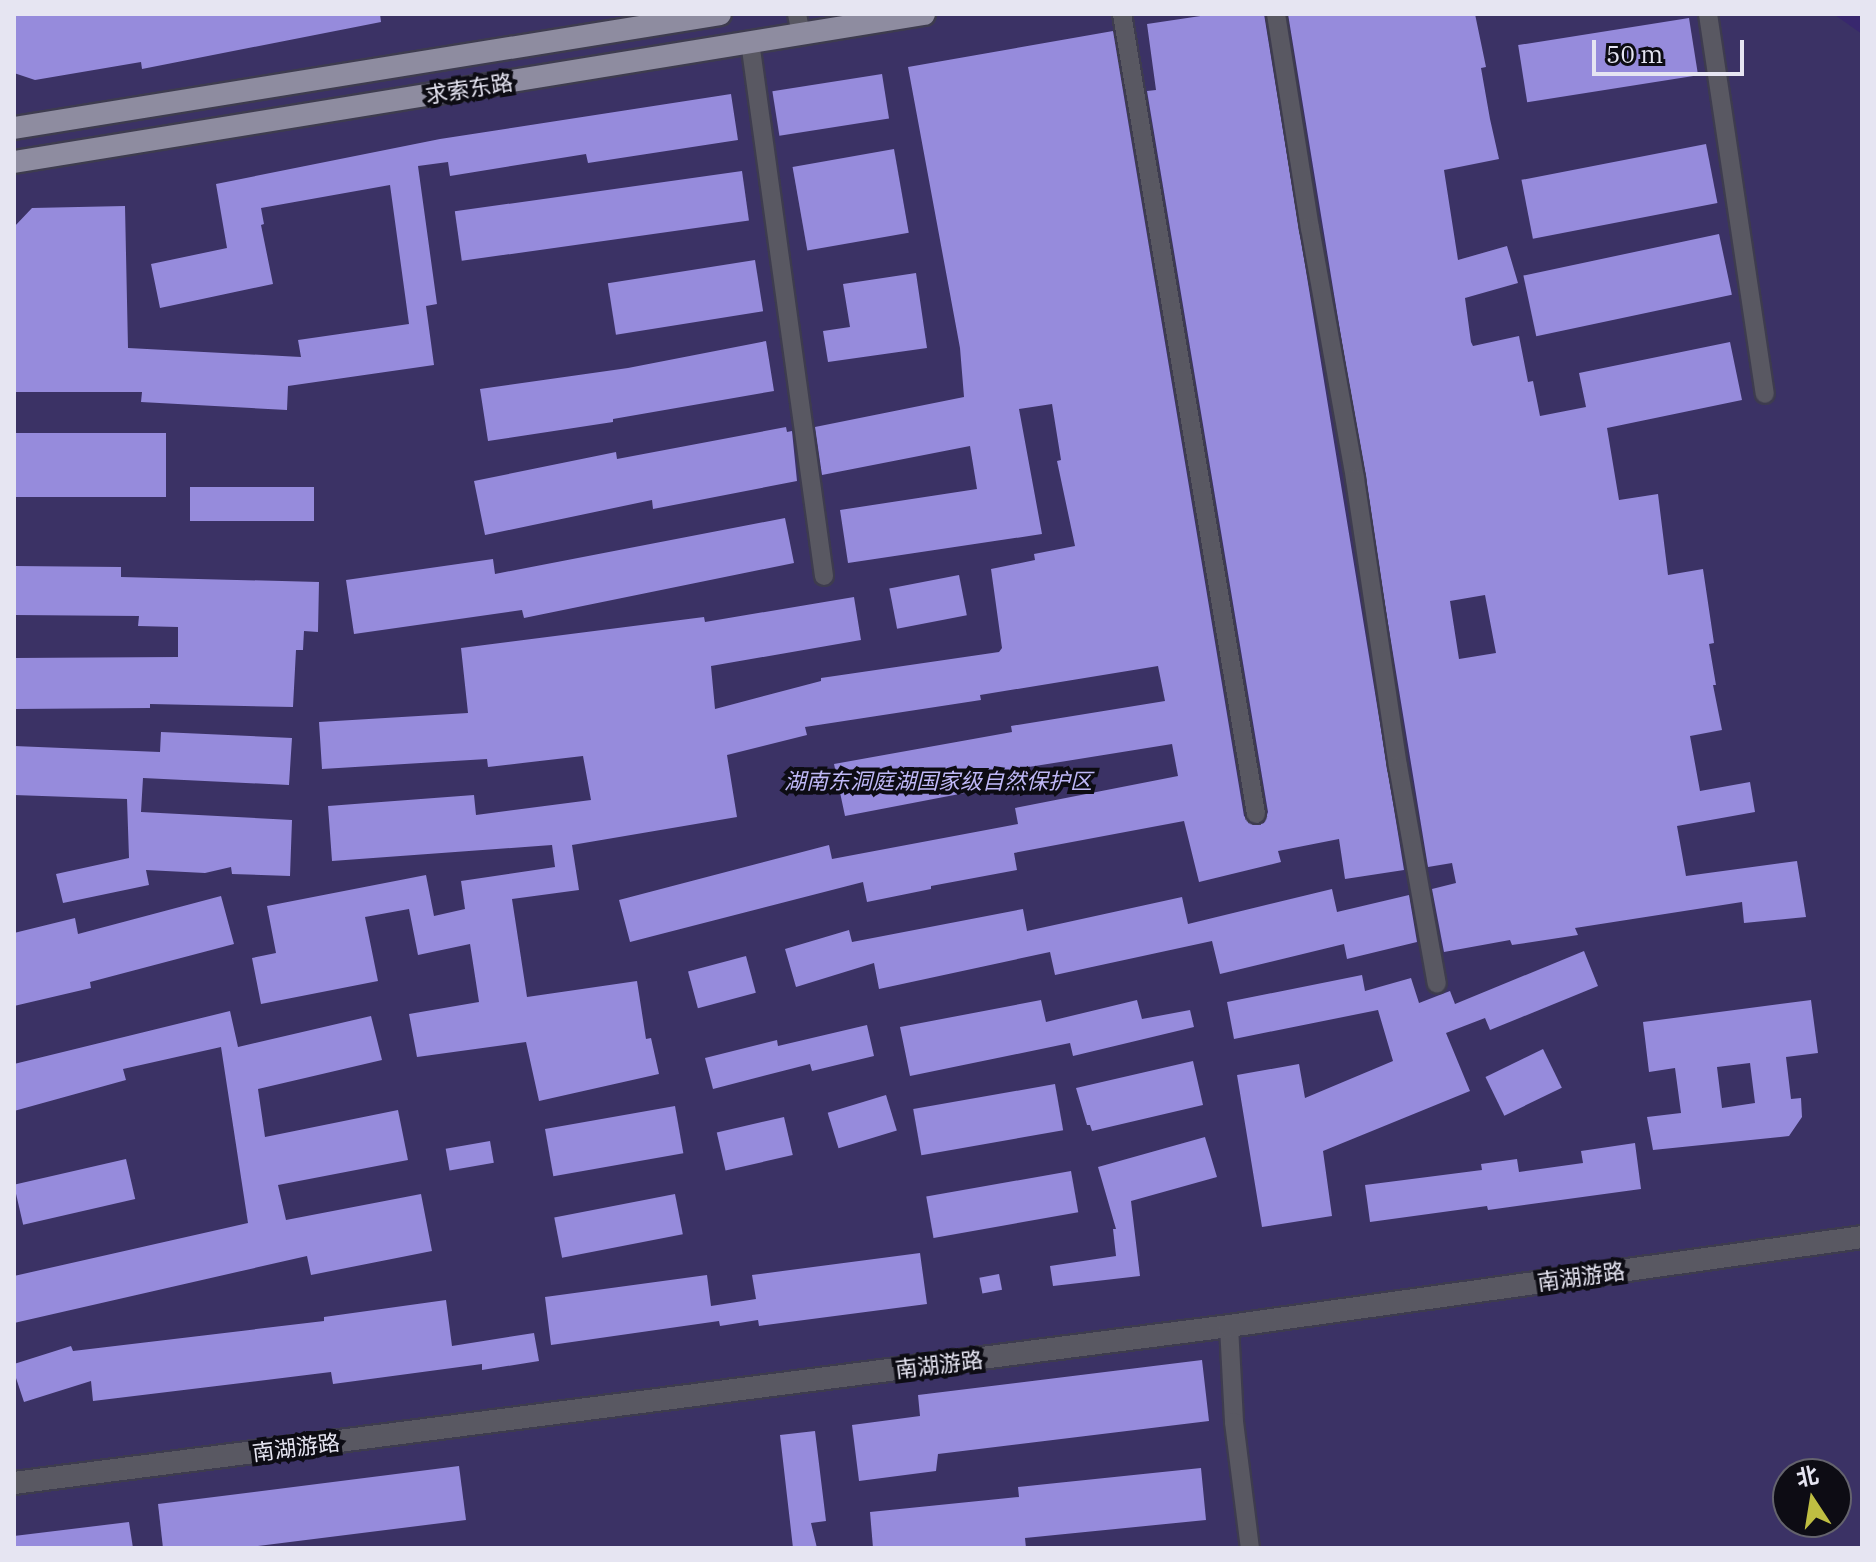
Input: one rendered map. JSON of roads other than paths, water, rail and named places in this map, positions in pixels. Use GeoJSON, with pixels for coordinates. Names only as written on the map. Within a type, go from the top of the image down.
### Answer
{"type":"FeatureCollection","features":[{"type":"Feature","properties":{"kind":"main road","name":"求索东路"},"geometry":{"type":"LineString","coordinates":[[14,128],[720,14]]}},
{"type":"Feature","properties":{"kind":"main road","name":"求索东路"},"geometry":{"type":"LineString","coordinates":[[14,162],[750,42],[799,24],[924,14]]}},
{"type":"Feature","properties":{"kind":"street"},"geometry":{"type":"LineString","coordinates":[[1122,14],[1256,814]]}},
{"type":"Feature","properties":{"kind":"street"},"geometry":{"type":"LineString","coordinates":[[1276,14],[1355,479],[1398,766],[1437,984]]}},
{"type":"Feature","properties":{"kind":"street"},"geometry":{"type":"LineString","coordinates":[[1708,14],[1765,394]]}},
{"type":"Feature","properties":{"kind":"street"},"geometry":{"type":"LineString","coordinates":[[750,42],[824,576]]}},
{"type":"Feature","properties":{"kind":"street","name":"南湖游路"},"geometry":{"type":"LineString","coordinates":[[14,1483],[1229,1326],[1862,1237]]}},
{"type":"Feature","properties":{"kind":"street"},"geometry":{"type":"LineString","coordinates":[[1229,1326],[1234,1422],[1250,1548]]}},
{"type":"Feature","properties":{"kind":"park label","name":"湖南东洞庭湖国家级自然保护区"},"geometry":{"type":"Point","coordinates":[938,781]}}]}
